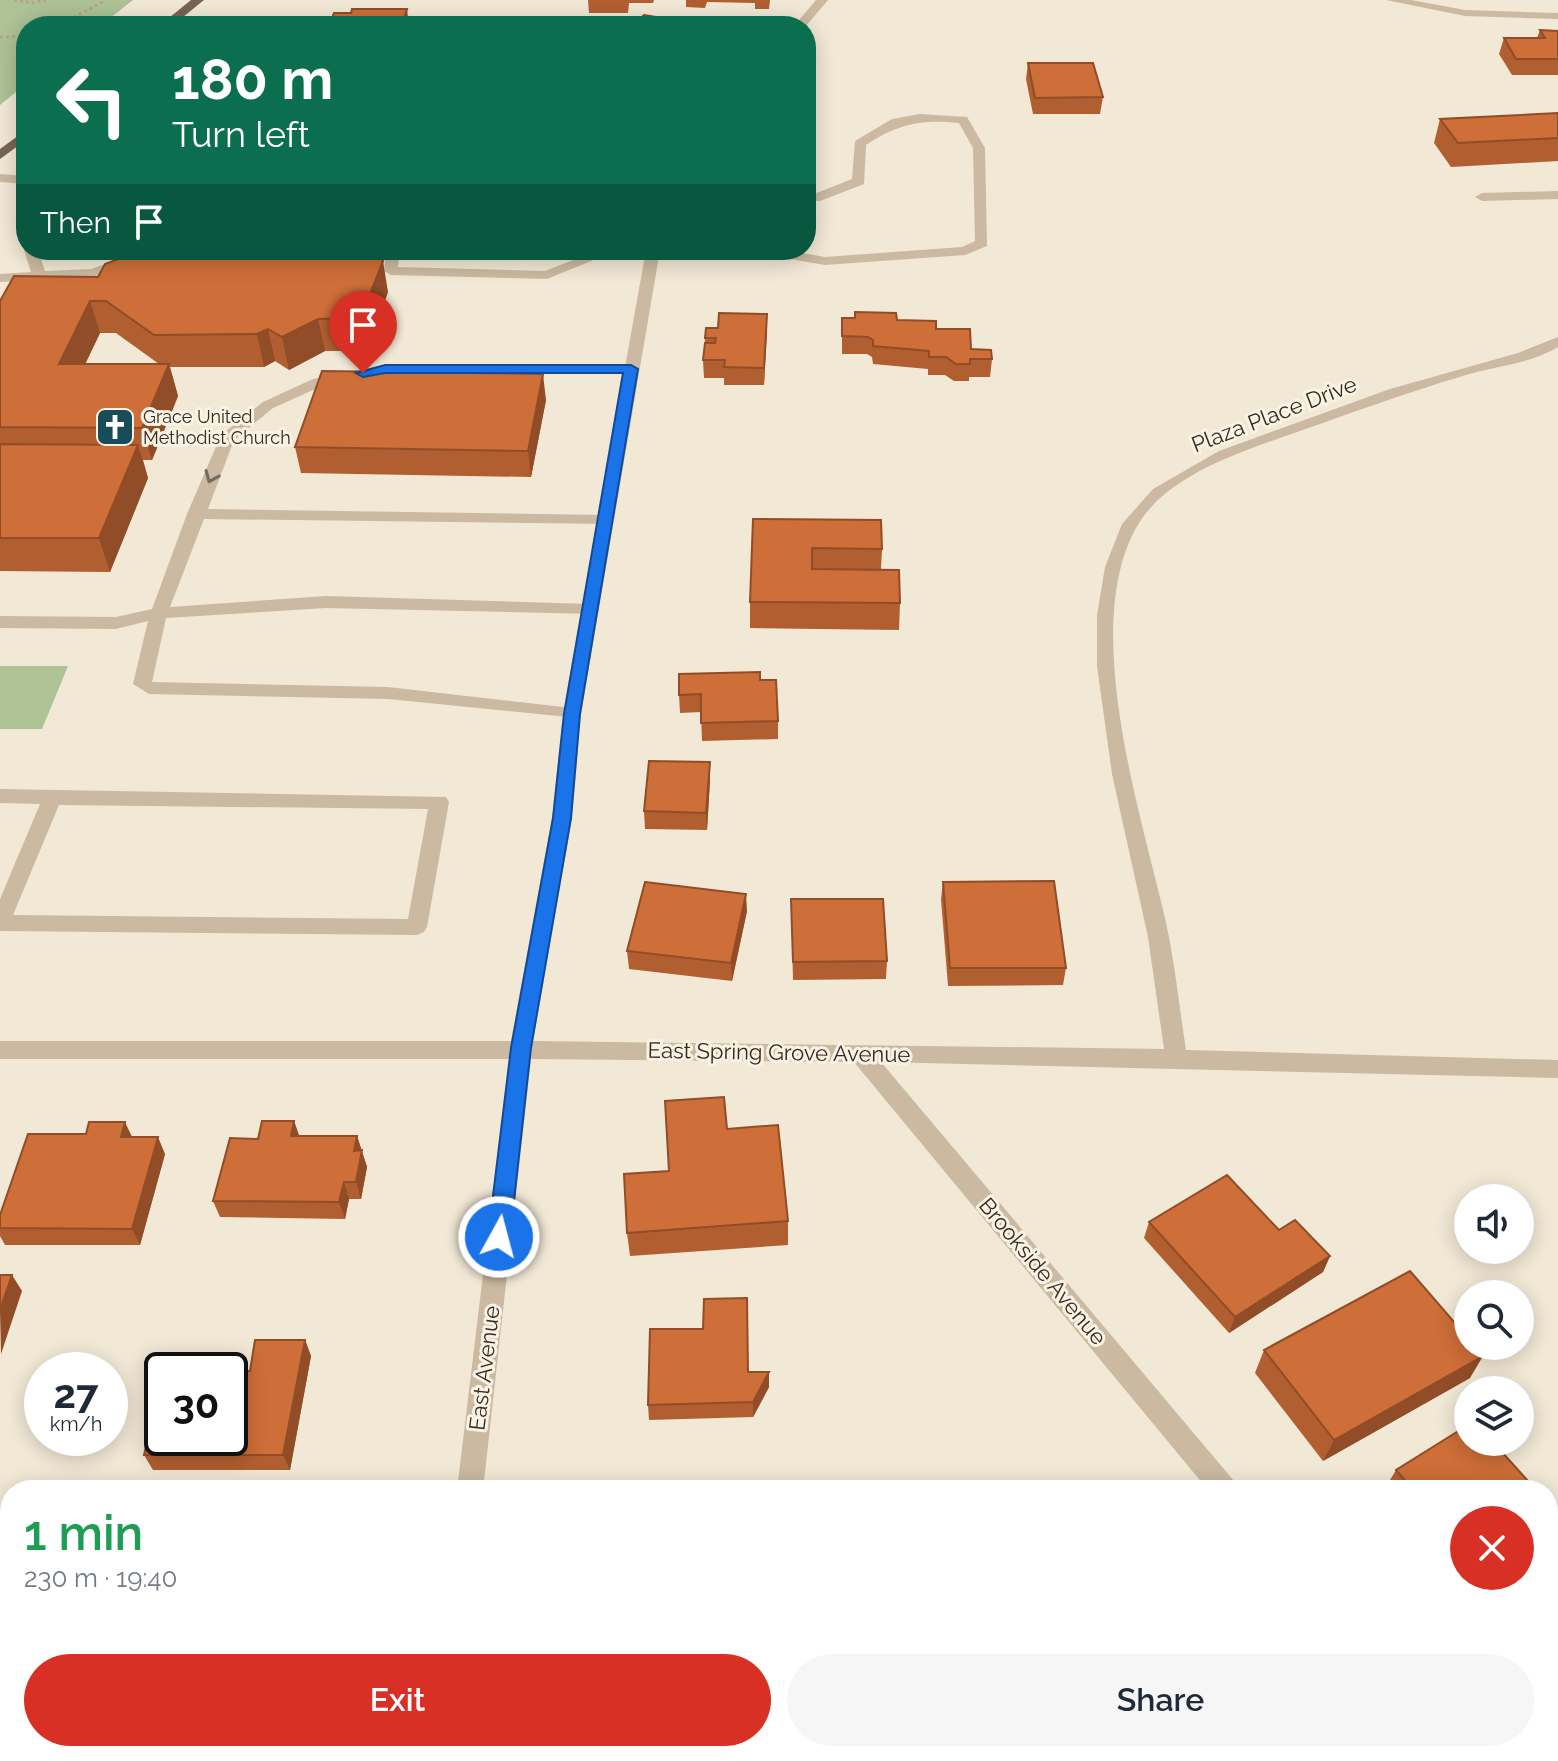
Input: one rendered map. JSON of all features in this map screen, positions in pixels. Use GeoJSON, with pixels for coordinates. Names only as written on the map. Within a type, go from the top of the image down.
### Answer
{"type":"FeatureCollection","features":[{"type":"Feature","properties":{"kind":"main road"},"geometry":{"type":"LineString","coordinates":[[178,16],[198,0]]}},
{"type":"Feature","properties":{"kind":"main road"},"geometry":{"type":"LineString","coordinates":[[0,155],[16,142]]}},
{"type":"Feature","properties":{"kind":"street"},"geometry":{"type":"LineString","coordinates":[[808,16],[822,0]]}},
{"type":"Feature","properties":{"kind":"street"},"geometry":{"type":"LineString","coordinates":[[1392,0],[1465,13],[1558,16]]}},
{"type":"Feature","properties":{"kind":"street"},"geometry":{"type":"LineString","coordinates":[[816,198],[859,181],[860,144],[887,123],[926,116],[963,120],[979,148],[982,243],[965,251],[816,259]]}},
{"type":"Feature","properties":{"kind":"street"},"geometry":{"type":"LineString","coordinates":[[1482,197],[1558,195]]}},
{"type":"Feature","properties":{"kind":"street"},"geometry":{"type":"LineString","coordinates":[[34,260],[38,273]]}},
{"type":"Feature","properties":{"kind":"street"},"geometry":{"type":"LineString","coordinates":[[0,278],[38,273],[93,273],[130,260]]}},
{"type":"Feature","properties":{"kind":"street"},"geometry":{"type":"LineString","coordinates":[[392,260],[391,271],[547,275],[585,260]]}},
{"type":"Feature","properties":{"kind":"street","name":"East Avenue"},"geometry":{"type":"LineString","coordinates":[[471,1480],[521,1048],[562,818],[572,714],[651,260]]}},
{"type":"Feature","properties":{"kind":"street","name":"Plaza Place Drive"},"geometry":{"type":"LineString","coordinates":[[1176,1058],[1156,922],[1120,776],[1103,644],[1114,562],[1131,522],[1164,490],[1202,464],[1275,435],[1462,371],[1540,351],[1558,341]]}},
{"type":"Feature","properties":{"kind":"street"},"geometry":{"type":"LineString","coordinates":[[572,714],[388,693],[149,688],[142,684],[143,668],[159,613],[195,514],[227,438],[268,405],[318,382],[385,369],[631,369]]}},
{"type":"Feature","properties":{"kind":"street"},"geometry":{"type":"LineString","coordinates":[[195,514],[606,520]]}},
{"type":"Feature","properties":{"kind":"street"},"geometry":{"type":"LineString","coordinates":[[0,622],[116,623],[159,613],[326,602],[590,610]]}},
{"type":"Feature","properties":{"kind":"street"},"geometry":{"type":"LineString","coordinates":[[0,796],[439,802],[417,927],[0,923],[52,798]]}},
{"type":"Feature","properties":{"kind":"street","name":"East Spring Grove Avenue"},"geometry":{"type":"LineString","coordinates":[[0,1050],[521,1048],[1176,1058],[1558,1069]]}},
{"type":"Feature","properties":{"kind":"street","name":"Brookside Avenue"},"geometry":{"type":"LineString","coordinates":[[860,1053],[1217,1480]]}},
{"type":"Feature","properties":{"kind":"path"},"geometry":{"type":"LineString","coordinates":[[14,0],[32,3],[46,0]]}},
{"type":"Feature","properties":{"kind":"path"},"geometry":{"type":"LineString","coordinates":[[76,16],[106,0]]}},
{"type":"Feature","properties":{"kind":"green space"},"geometry":{"type":"Polygon","coordinates":[[[0,0],[133,0],[113,16],[16,16],[16,92],[0,105],[0,0]]]}},
{"type":"Feature","properties":{"kind":"green space"},"geometry":{"type":"Polygon","coordinates":[[[0,666],[68,666],[42,729],[0,729],[0,666]]]}},
{"type":"Feature","properties":{"kind":"building"},"geometry":{"type":"Polygon","coordinates":[[[352,9],[407,9],[405,16],[333,16],[334,13],[351,13],[352,9]]]}},
{"type":"Feature","properties":{"kind":"building"},"geometry":{"type":"Polygon","coordinates":[[[1540,30],[1558,31],[1558,59],[1516,59],[1504,38],[1545,38],[1540,30]]]}},
{"type":"Feature","properties":{"kind":"building"},"geometry":{"type":"Polygon","coordinates":[[[1028,63],[1093,63],[1103,97],[1035,98],[1028,63]]]}},
{"type":"Feature","properties":{"kind":"building"},"geometry":{"type":"Polygon","coordinates":[[[1558,113],[1558,138],[1458,143],[1440,119],[1558,113]]]}},
{"type":"Feature","properties":{"kind":"building"},"geometry":{"type":"Polygon","coordinates":[[[116,260],[383,261],[363,311],[351,318],[318,319],[282,337],[268,329],[257,334],[154,335],[106,301],[90,301],[59,364],[169,364],[142,428],[0,427],[0,301],[14,276],[98,277],[105,264],[116,260]]]}},
{"type":"Feature","properties":{"kind":"building"},"geometry":{"type":"Polygon","coordinates":[[[855,312],[896,313],[897,320],[936,321],[936,329],[970,329],[971,349],[991,350],[992,359],[970,359],[970,364],[956,364],[946,357],[929,357],[929,351],[873,346],[873,340],[868,337],[842,336],[842,318],[855,318],[855,312]]]}},
{"type":"Feature","properties":{"kind":"building"},"geometry":{"type":"Polygon","coordinates":[[[719,313],[767,314],[764,368],[724,367],[725,360],[703,360],[705,343],[715,343],[716,338],[705,338],[706,328],[718,328],[719,313]]]}},
{"type":"Feature","properties":{"kind":"building"},"geometry":{"type":"Polygon","coordinates":[[[322,371],[543,374],[528,451],[295,447],[322,371]]]}},
{"type":"Feature","properties":{"kind":"building"},"geometry":{"type":"Polygon","coordinates":[[[0,444],[138,445],[99,538],[0,538],[0,444]]]}},
{"type":"Feature","properties":{"kind":"building"},"geometry":{"type":"Polygon","coordinates":[[[753,519],[881,520],[882,549],[812,548],[812,569],[899,570],[900,603],[750,602],[753,519]]]}},
{"type":"Feature","properties":{"kind":"building"},"geometry":{"type":"Polygon","coordinates":[[[760,672],[760,680],[776,680],[778,721],[701,723],[701,694],[679,695],[679,674],[760,672]]]}},
{"type":"Feature","properties":{"kind":"building"},"geometry":{"type":"Polygon","coordinates":[[[649,761],[710,762],[706,813],[644,811],[649,761]]]}},
{"type":"Feature","properties":{"kind":"building"},"geometry":{"type":"Polygon","coordinates":[[[1054,881],[1066,968],[950,968],[943,882],[1054,881]]]}},
{"type":"Feature","properties":{"kind":"building"},"geometry":{"type":"Polygon","coordinates":[[[645,882],[746,894],[731,963],[627,951],[645,882]]]}},
{"type":"Feature","properties":{"kind":"building"},"geometry":{"type":"Polygon","coordinates":[[[791,899],[883,899],[887,961],[793,962],[791,899]]]}},
{"type":"Feature","properties":{"kind":"building"},"geometry":{"type":"Polygon","coordinates":[[[724,1097],[727,1129],[778,1125],[788,1221],[627,1233],[624,1174],[669,1171],[665,1101],[724,1097]]]}},
{"type":"Feature","properties":{"kind":"building"},"geometry":{"type":"Polygon","coordinates":[[[262,1121],[294,1121],[291,1136],[357,1136],[354,1151],[362,1150],[356,1182],[344,1182],[339,1202],[213,1201],[230,1138],[258,1139],[262,1121]]]}},
{"type":"Feature","properties":{"kind":"building"},"geometry":{"type":"Polygon","coordinates":[[[89,1122],[125,1122],[121,1137],[158,1137],[132,1229],[0,1228],[0,1215],[28,1134],[86,1134],[89,1122]]]}},
{"type":"Feature","properties":{"kind":"building"},"geometry":{"type":"Polygon","coordinates":[[[1227,1175],[1279,1230],[1295,1220],[1330,1256],[1235,1317],[1149,1222],[1227,1175]]]}},
{"type":"Feature","properties":{"kind":"building"},"geometry":{"type":"Polygon","coordinates":[[[1410,1271],[1454,1322],[1454,1360],[1476,1360],[1334,1440],[1264,1350],[1410,1271]]]}},
{"type":"Feature","properties":{"kind":"building"},"geometry":{"type":"Polygon","coordinates":[[[0,1275],[12,1275],[0,1310],[0,1275]]]}},
{"type":"Feature","properties":{"kind":"building"},"geometry":{"type":"Polygon","coordinates":[[[747,1298],[748,1372],[769,1372],[753,1402],[648,1405],[650,1329],[703,1329],[704,1299],[747,1298]]]}},
{"type":"Feature","properties":{"kind":"building"},"geometry":{"type":"Polygon","coordinates":[[[255,1340],[305,1340],[283,1455],[248,1455],[250,1371],[255,1340]]]}},
{"type":"Feature","properties":{"kind":"building"},"geometry":{"type":"Polygon","coordinates":[[[1454,1434],[1454,1456],[1506,1456],[1527,1480],[1404,1480],[1396,1470],[1454,1434]]]}},
{"type":"Feature","properties":{"kind":"place","name":"Grace United Methodist Church"},"geometry":{"type":"Point","coordinates":[115,427]}},
{"type":"Feature","properties":{"kind":"route"},"geometry":{"type":"LineString","coordinates":[[363,373],[385,369],[631,369],[572,714],[562,818],[521,1048],[499,1237]]}}]}
